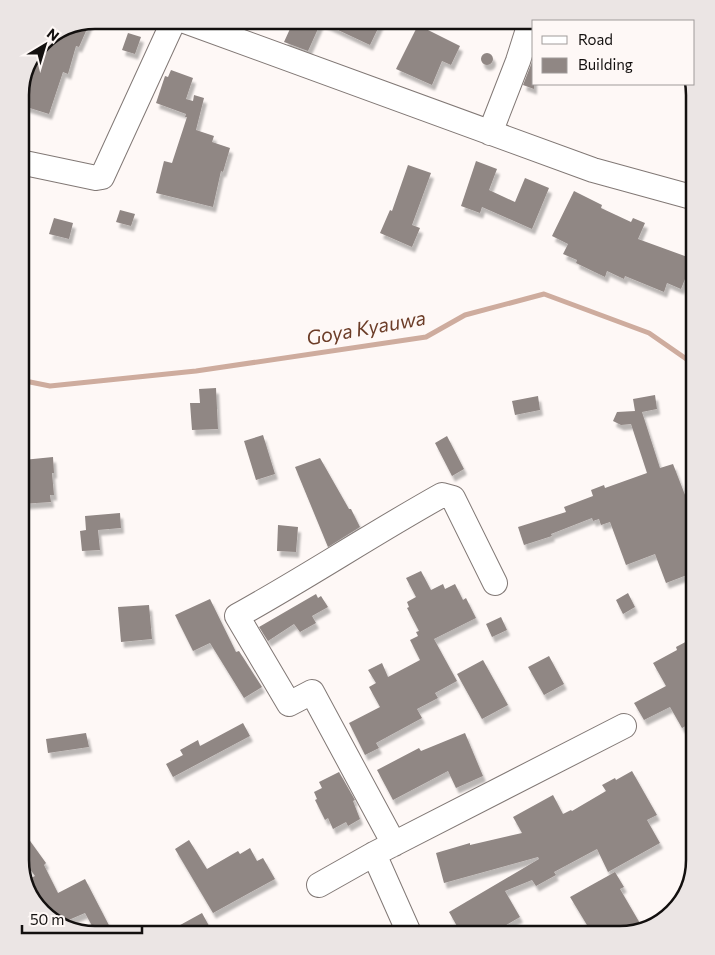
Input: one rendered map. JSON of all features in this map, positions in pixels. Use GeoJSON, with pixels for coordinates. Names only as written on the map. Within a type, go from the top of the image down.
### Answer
{"type":"FeatureCollection","features":[{"type":"Feature","properties":{"kind":"street"},"geometry":{"type":"LineString","coordinates":[[29,164],[96,178],[102,176],[170,29]]}},
{"type":"Feature","properties":{"kind":"street"},"geometry":{"type":"LineString","coordinates":[[207,29],[593,170],[686,196]]}},
{"type":"Feature","properties":{"kind":"street"},"geometry":{"type":"LineString","coordinates":[[490,133],[528,29]]}},
{"type":"Feature","properties":{"kind":"street"},"geometry":{"type":"LineString","coordinates":[[407,926],[384,849],[312,692],[289,704],[237,616],[282,592],[392,523],[442,496],[453,498],[495,583]]}},
{"type":"Feature","properties":{"kind":"street"},"geometry":{"type":"LineString","coordinates":[[319,885],[384,849],[624,726]]}},
{"type":"Feature","properties":{"kind":"building"},"geometry":{"type":"Polygon","coordinates":[[[87,29],[79,47],[76,46],[68,74],[63,72],[49,114],[29,108],[31,77],[36,65],[42,54],[51,45],[73,32],[87,29]]]}},
{"type":"Feature","properties":{"kind":"building"},"geometry":{"type":"Polygon","coordinates":[[[290,29],[318,29],[308,51],[284,42],[290,29]]]}},
{"type":"Feature","properties":{"kind":"building"},"geometry":{"type":"Polygon","coordinates":[[[336,29],[378,29],[370,45],[336,29]]]}},
{"type":"Feature","properties":{"kind":"building"},"geometry":{"type":"Polygon","coordinates":[[[416,29],[426,29],[460,46],[451,65],[442,61],[432,85],[396,69],[416,29]]]}},
{"type":"Feature","properties":{"kind":"building"},"geometry":{"type":"Polygon","coordinates":[[[128,33],[141,37],[135,54],[122,50],[128,33]]]}},
{"type":"Feature","properties":{"kind":"building"},"geometry":{"type":"Polygon","coordinates":[[[489,53],[492,54],[492,64],[485,65],[482,64],[481,57],[482,54],[489,53]]]}},
{"type":"Feature","properties":{"kind":"building"},"geometry":{"type":"Polygon","coordinates":[[[532,62],[532,85],[534,85],[534,89],[523,85],[532,62]]]}},
{"type":"Feature","properties":{"kind":"building"},"geometry":{"type":"Polygon","coordinates":[[[171,70],[193,78],[186,99],[193,101],[194,95],[204,98],[196,130],[214,136],[212,142],[230,148],[223,172],[221,171],[213,207],[156,193],[164,161],[172,163],[187,117],[185,117],[186,114],[156,103],[165,76],[168,77],[171,70]]]}},
{"type":"Feature","properties":{"kind":"building"},"geometry":{"type":"Polygon","coordinates":[[[476,161],[497,169],[489,190],[515,202],[525,178],[549,188],[532,229],[482,207],[480,213],[461,206],[476,161]]]}},
{"type":"Feature","properties":{"kind":"building"},"geometry":{"type":"Polygon","coordinates":[[[408,165],[431,173],[412,225],[420,228],[412,247],[380,233],[390,210],[392,211],[408,165]]]}},
{"type":"Feature","properties":{"kind":"building"},"geometry":{"type":"Polygon","coordinates":[[[574,191],[602,205],[601,208],[631,222],[633,218],[645,223],[638,239],[686,256],[686,276],[681,289],[667,283],[664,292],[625,276],[624,279],[607,271],[605,277],[576,263],[577,260],[563,254],[568,244],[552,236],[574,191]]]}},
{"type":"Feature","properties":{"kind":"building"},"geometry":{"type":"Polygon","coordinates":[[[120,210],[135,214],[131,226],[116,222],[120,210]]]}},
{"type":"Feature","properties":{"kind":"building"},"geometry":{"type":"Polygon","coordinates":[[[54,218],[73,223],[69,239],[49,234],[54,218]]]}},
{"type":"Feature","properties":{"kind":"building"},"geometry":{"type":"Polygon","coordinates":[[[216,388],[218,429],[192,430],[190,403],[200,403],[199,389],[216,388]]]}},
{"type":"Feature","properties":{"kind":"building"},"geometry":{"type":"Polygon","coordinates":[[[655,395],[657,409],[642,412],[660,468],[673,464],[686,498],[686,575],[666,583],[655,554],[626,565],[610,522],[601,525],[599,519],[593,521],[592,518],[551,534],[552,536],[524,545],[518,527],[566,512],[564,507],[593,496],[591,490],[604,485],[605,488],[647,473],[631,424],[621,425],[613,421],[617,412],[635,411],[633,399],[655,395]]]}},
{"type":"Feature","properties":{"kind":"building"},"geometry":{"type":"Polygon","coordinates":[[[538,396],[540,410],[515,415],[512,401],[538,396]]]}},
{"type":"Feature","properties":{"kind":"building"},"geometry":{"type":"Polygon","coordinates":[[[263,435],[275,474],[256,480],[244,441],[263,435]]]}},
{"type":"Feature","properties":{"kind":"building"},"geometry":{"type":"Polygon","coordinates":[[[447,436],[464,469],[452,476],[435,443],[447,436]]]}},
{"type":"Feature","properties":{"kind":"building"},"geometry":{"type":"Polygon","coordinates":[[[53,457],[54,495],[50,495],[51,502],[29,504],[29,459],[53,457]]]}},
{"type":"Feature","properties":{"kind":"building"},"geometry":{"type":"Polygon","coordinates":[[[320,458],[360,527],[328,547],[295,467],[320,458]]]}},
{"type":"Feature","properties":{"kind":"building"},"geometry":{"type":"Polygon","coordinates":[[[120,513],[121,528],[98,530],[100,550],[82,551],[80,531],[86,530],[85,516],[120,513]]]}},
{"type":"Feature","properties":{"kind":"building"},"geometry":{"type":"Polygon","coordinates":[[[278,525],[298,527],[296,552],[277,551],[278,525]]]}},
{"type":"Feature","properties":{"kind":"building"},"geometry":{"type":"Polygon","coordinates":[[[421,571],[431,590],[443,584],[445,589],[455,584],[463,600],[466,598],[476,618],[434,639],[457,681],[435,693],[438,698],[417,709],[422,718],[376,743],[379,748],[365,755],[349,723],[380,707],[369,687],[376,683],[368,670],[382,663],[388,677],[420,660],[410,640],[418,636],[416,632],[419,631],[407,608],[409,607],[407,602],[416,597],[406,578],[421,571]]]}},
{"type":"Feature","properties":{"kind":"building"},"geometry":{"type":"Polygon","coordinates":[[[628,593],[635,607],[623,614],[616,600],[628,593]]]}},
{"type":"Feature","properties":{"kind":"building"},"geometry":{"type":"Polygon","coordinates":[[[316,594],[318,598],[321,596],[328,607],[312,616],[316,623],[300,632],[294,624],[268,641],[259,627],[316,594]]]}},
{"type":"Feature","properties":{"kind":"building"},"geometry":{"type":"Polygon","coordinates":[[[210,599],[236,652],[239,651],[262,687],[244,698],[210,643],[193,651],[175,615],[210,599]]]}},
{"type":"Feature","properties":{"kind":"building"},"geometry":{"type":"Polygon","coordinates":[[[149,605],[152,639],[121,642],[118,607],[149,605]]]}},
{"type":"Feature","properties":{"kind":"building"},"geometry":{"type":"Polygon","coordinates":[[[501,617],[507,630],[492,637],[486,624],[501,617]]]}},
{"type":"Feature","properties":{"kind":"building"},"geometry":{"type":"Polygon","coordinates":[[[686,642],[686,726],[682,728],[670,707],[644,720],[634,703],[666,686],[653,663],[677,650],[676,647],[686,642]]]}},
{"type":"Feature","properties":{"kind":"building"},"geometry":{"type":"Polygon","coordinates":[[[549,656],[564,684],[544,695],[528,667],[549,656]]]}},
{"type":"Feature","properties":{"kind":"building"},"geometry":{"type":"Polygon","coordinates":[[[483,660],[508,705],[482,719],[457,674],[483,660]]]}},
{"type":"Feature","properties":{"kind":"building"},"geometry":{"type":"Polygon","coordinates":[[[243,723],[250,736],[173,777],[166,764],[183,755],[180,750],[198,740],[200,746],[243,723]]]}},
{"type":"Feature","properties":{"kind":"building"},"geometry":{"type":"Polygon","coordinates":[[[86,733],[89,747],[48,753],[46,739],[86,733]]]}},
{"type":"Feature","properties":{"kind":"building"},"geometry":{"type":"Polygon","coordinates":[[[465,733],[483,776],[456,788],[448,771],[393,800],[377,770],[419,748],[421,751],[465,733]]]}},
{"type":"Feature","properties":{"kind":"building"},"geometry":{"type":"Polygon","coordinates":[[[632,771],[657,815],[647,820],[660,843],[608,872],[597,849],[554,872],[556,875],[536,886],[532,880],[505,891],[520,917],[504,926],[457,926],[449,912],[539,859],[538,857],[444,883],[436,853],[470,843],[470,845],[522,833],[513,817],[553,795],[563,814],[572,811],[606,791],[602,785],[615,778],[616,780],[632,771]]]}},
{"type":"Feature","properties":{"kind":"building"},"geometry":{"type":"Polygon","coordinates":[[[339,772],[355,800],[353,801],[360,819],[348,826],[346,822],[333,829],[328,818],[325,820],[315,800],[317,799],[314,792],[322,788],[319,782],[339,772]]]}},
{"type":"Feature","properties":{"kind":"building"},"geometry":{"type":"Polygon","coordinates":[[[29,839],[46,863],[44,865],[58,893],[85,879],[109,926],[92,926],[85,913],[68,920],[54,913],[36,890],[31,878],[35,876],[30,869],[29,839]]]}},
{"type":"Feature","properties":{"kind":"building"},"geometry":{"type":"Polygon","coordinates":[[[189,840],[207,869],[238,851],[240,854],[250,848],[257,861],[263,858],[275,879],[213,913],[175,849],[189,840]]]}},
{"type":"Feature","properties":{"kind":"building"},"geometry":{"type":"Polygon","coordinates":[[[615,872],[624,887],[620,889],[640,923],[629,926],[588,926],[570,897],[615,872]]]}},
{"type":"Feature","properties":{"kind":"building"},"geometry":{"type":"Polygon","coordinates":[[[202,913],[209,926],[178,926],[202,913]]]}},
{"type":"Feature","properties":{"kind":"waterway","name":"Goya Kyauwa"},"geometry":{"type":"LineString","coordinates":[[29,382],[50,386],[196,371],[426,337],[465,315],[544,294],[649,333],[686,359]]}}]}
